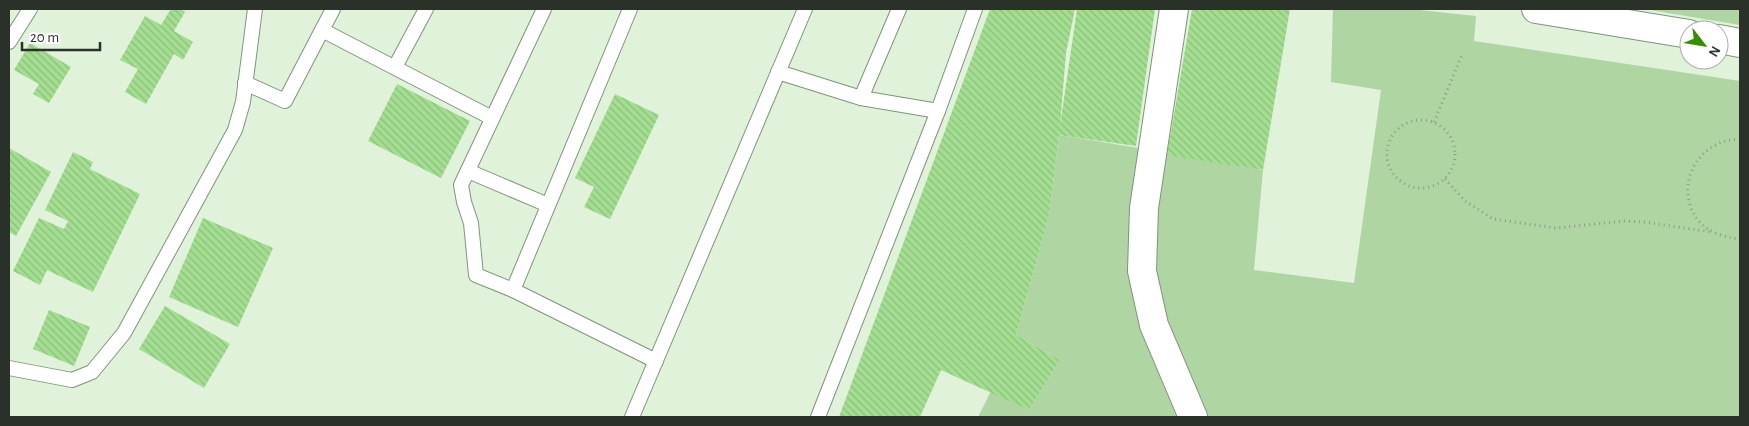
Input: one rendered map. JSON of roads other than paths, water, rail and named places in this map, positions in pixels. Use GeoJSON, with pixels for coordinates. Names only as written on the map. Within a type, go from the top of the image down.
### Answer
{"type":"FeatureCollection","features":[{"type":"Feature","properties":{"kind":"street"},"geometry":{"type":"LineString","coordinates":[[1174,9],[1144,208],[1142,271],[1154,325],[1193,417]]}},
{"type":"Feature","properties":{"kind":"street"},"geometry":{"type":"LineString","coordinates":[[1536,9],[1679,32]]}},
{"type":"Feature","properties":{"kind":"lane"},"geometry":{"type":"LineString","coordinates":[[9,42],[12,26],[30,9]]}},
{"type":"Feature","properties":{"kind":"lane"},"geometry":{"type":"LineString","coordinates":[[9,368],[72,380],[92,372],[124,333],[235,130],[243,102],[255,9]]}},
{"type":"Feature","properties":{"kind":"lane"},"geometry":{"type":"LineString","coordinates":[[245,83],[285,101],[333,9]]}},
{"type":"Feature","properties":{"kind":"lane"},"geometry":{"type":"LineString","coordinates":[[395,67],[426,9]]}},
{"type":"Feature","properties":{"kind":"lane"},"geometry":{"type":"LineString","coordinates":[[544,9],[461,185],[471,223],[476,275],[513,290],[656,361]]}},
{"type":"Feature","properties":{"kind":"lane"},"geometry":{"type":"LineString","coordinates":[[513,290],[630,9]]}},
{"type":"Feature","properties":{"kind":"lane"},"geometry":{"type":"LineString","coordinates":[[632,417],[805,9]]}},
{"type":"Feature","properties":{"kind":"lane"},"geometry":{"type":"LineString","coordinates":[[861,98],[900,9]]}},
{"type":"Feature","properties":{"kind":"lane"},"geometry":{"type":"LineString","coordinates":[[818,417],[938,111],[975,9]]}},
{"type":"Feature","properties":{"kind":"lane"},"geometry":{"type":"LineString","coordinates":[[322,30],[492,118]]}},
{"type":"Feature","properties":{"kind":"lane"},"geometry":{"type":"LineString","coordinates":[[778,72],[861,98],[938,111]]}},
{"type":"Feature","properties":{"kind":"lane"},"geometry":{"type":"LineString","coordinates":[[468,171],[548,205]]}}]}
